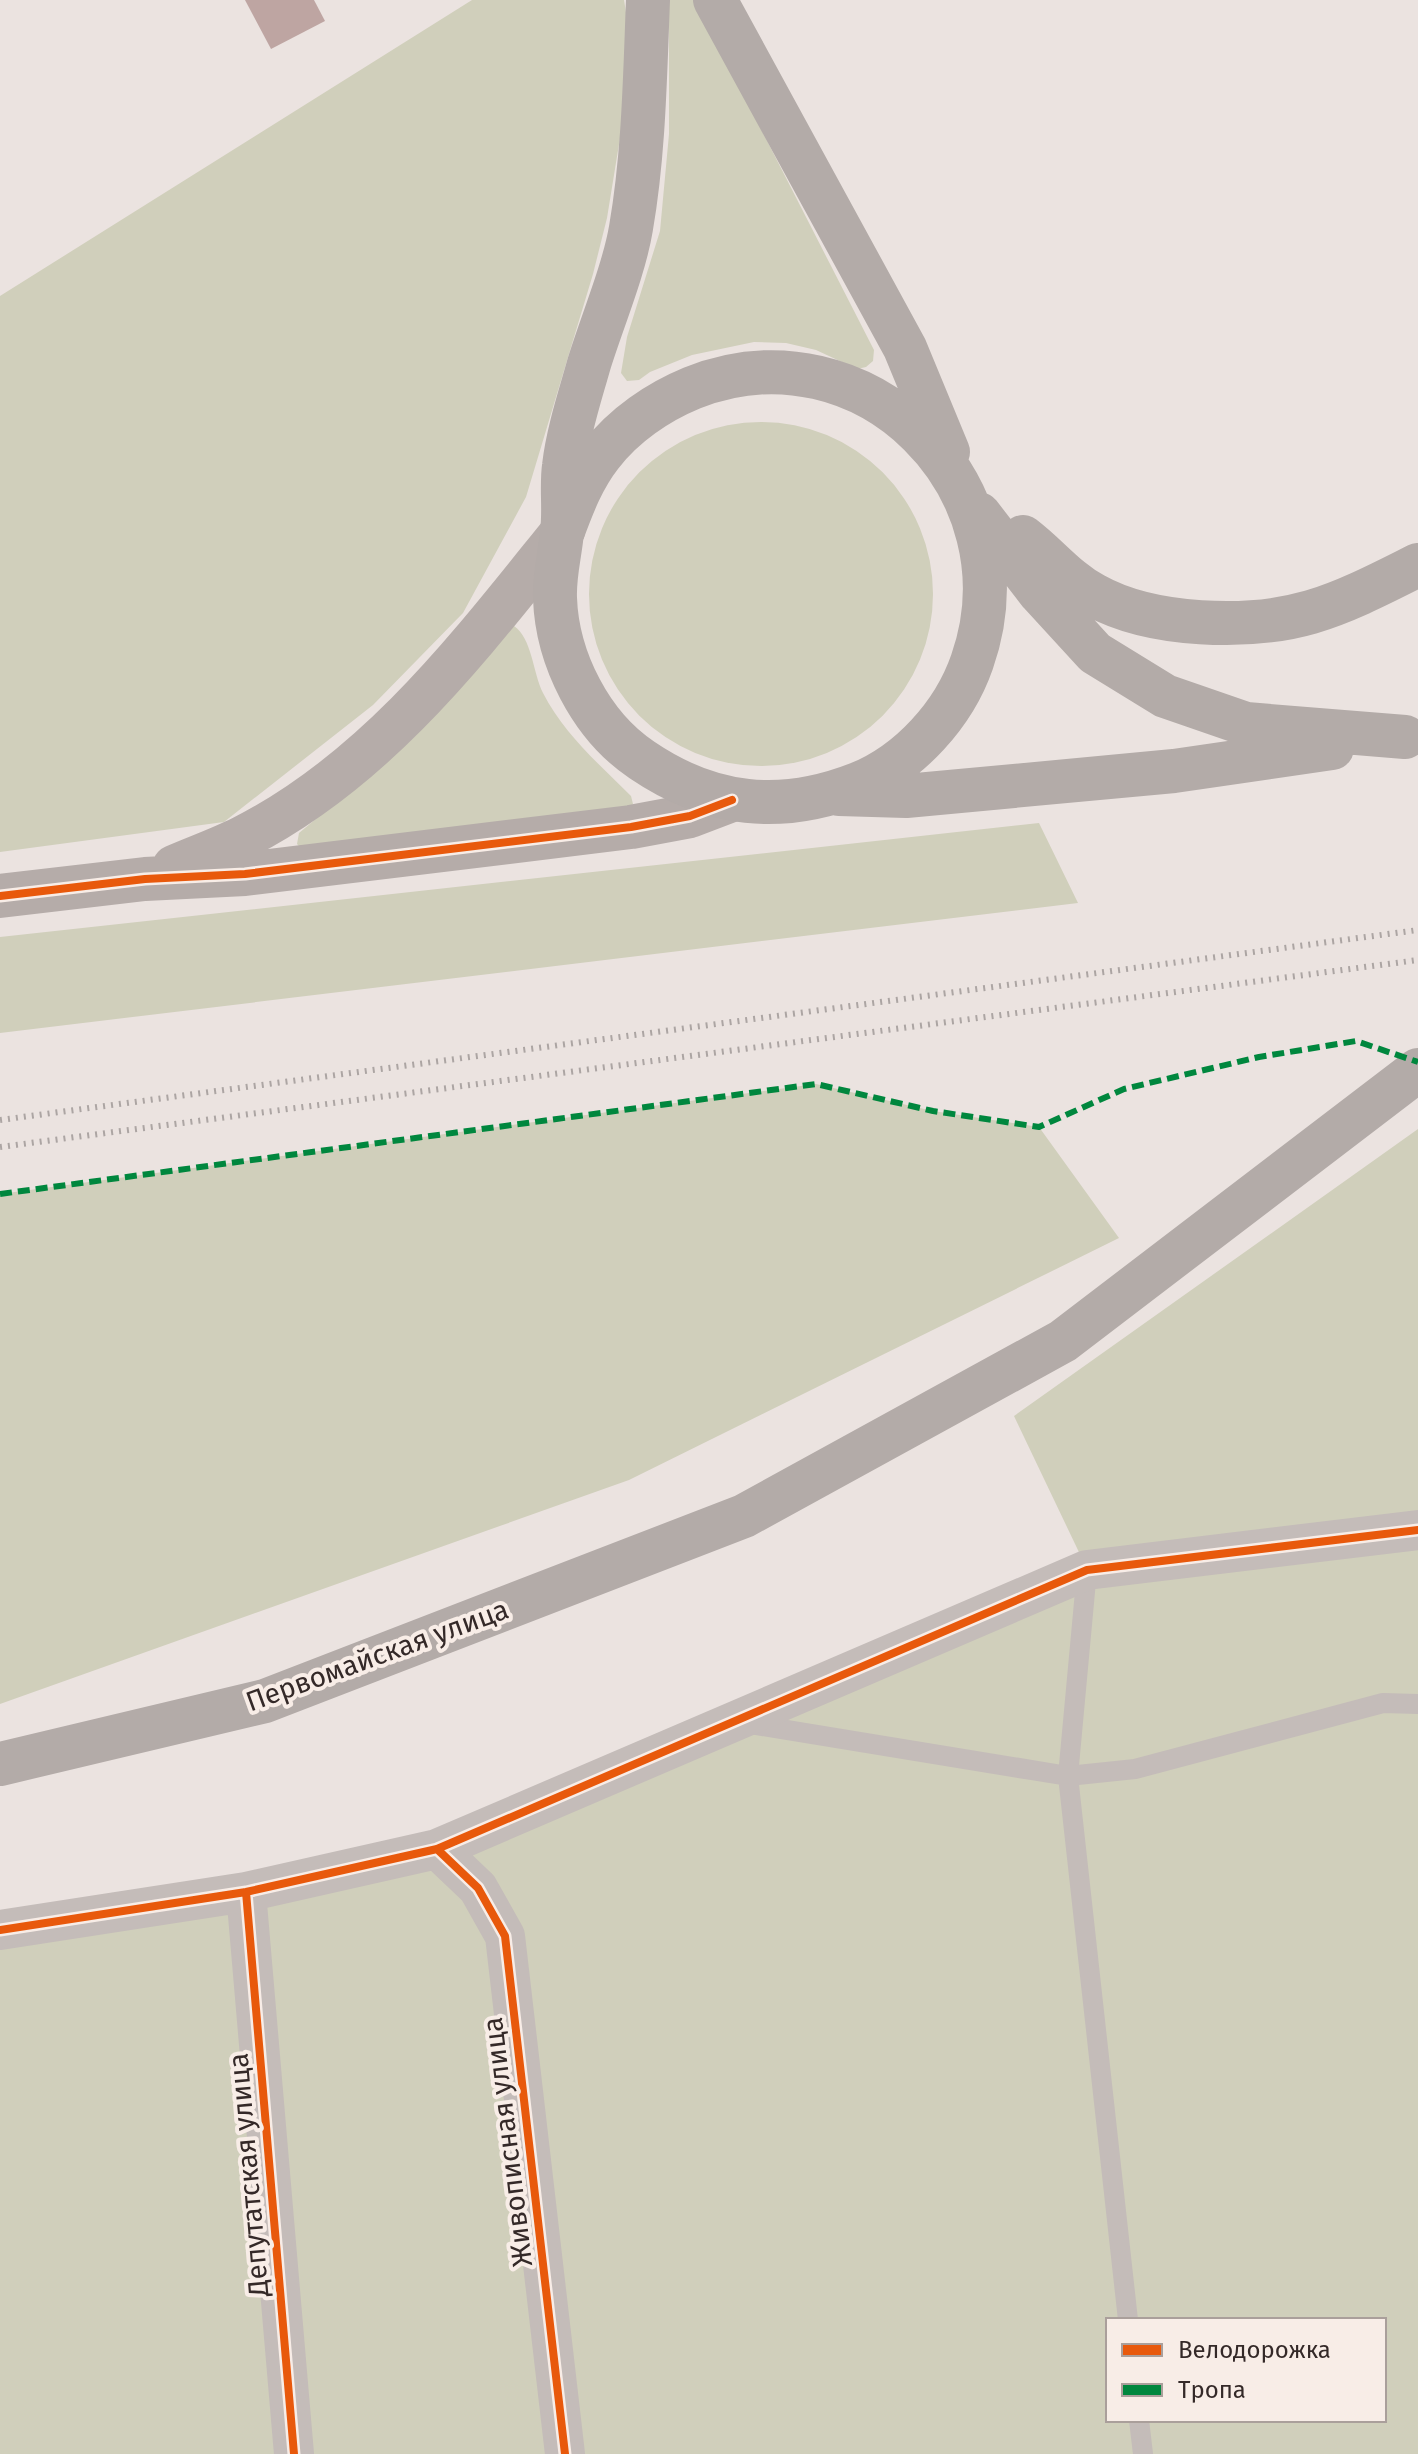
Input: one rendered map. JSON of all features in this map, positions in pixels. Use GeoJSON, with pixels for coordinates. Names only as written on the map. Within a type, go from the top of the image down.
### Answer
{"type":"FeatureCollection","features":[{"type":"Feature","properties":{"kind":"main road"},"geometry":{"type":"LineString","coordinates":[[563,531],[564,466],[588,370],[631,230],[644,104],[648,0]]}},
{"type":"Feature","properties":{"kind":"main road"},"geometry":{"type":"LineString","coordinates":[[715,0],[905,348],[968,500],[979,534],[985,570],[979,643],[967,677],[948,708],[917,745],[898,761],[867,780],[833,794]]}},
{"type":"Feature","properties":{"kind":"main road"},"geometry":{"type":"LineString","coordinates":[[755,373],[799,374],[842,384],[881,403],[917,429],[946,462],[968,500],[1040,593],[1095,653],[1165,696],[1246,724],[1411,736],[1174,771],[906,796],[833,794],[782,803],[732,800],[697,790],[664,775],[635,756],[609,731],[588,703],[560,637],[555,602],[556,566],[563,531],[578,490],[603,453],[634,422],[671,397],[711,381],[755,373]]}},
{"type":"Feature","properties":{"kind":"main road"},"geometry":{"type":"LineString","coordinates":[[968,500],[1027,540],[1075,585],[1097,598],[1144,614],[1190,621],[1229,622],[1282,618],[1310,612],[1418,565]]}},
{"type":"Feature","properties":{"kind":"main road","name":"Первомайская улица"},"geometry":{"type":"LineString","coordinates":[[0,1764],[265,1701],[744,1516],[1063,1341],[1418,1070]]}},
{"type":"Feature","properties":{"kind":"street"},"geometry":{"type":"LineString","coordinates":[[145,879],[241,839],[278,818],[353,763],[408,715],[454,666],[563,531]]}},
{"type":"Feature","properties":{"kind":"street"},"geometry":{"type":"LineString","coordinates":[[0,896],[145,879],[245,874],[631,827],[690,816],[732,800]]}},
{"type":"Feature","properties":{"kind":"street"},"geometry":{"type":"LineString","coordinates":[[0,1930],[246,1892],[437,1849],[1087,1570],[1418,1530]]}},
{"type":"Feature","properties":{"kind":"street","name":"Живописная улица"},"geometry":{"type":"LineString","coordinates":[[437,1849],[478,1888],[505,1936],[565,2454]]}},
{"type":"Feature","properties":{"kind":"street","name":"Депутатская улица"},"geometry":{"type":"LineString","coordinates":[[246,1892],[294,2454]]}},
{"type":"Feature","properties":{"kind":"lane"},"geometry":{"type":"LineString","coordinates":[[1087,1570],[1068,1776],[1128,2318]]}},
{"type":"Feature","properties":{"kind":"lane"},"geometry":{"type":"LineString","coordinates":[[734,1721],[1068,1776],[1135,1769],[1383,1703],[1418,1704]]}},
{"type":"Feature","properties":{"kind":"lane"},"geometry":{"type":"LineString","coordinates":[[1139,2422],[1143,2454]]}},
{"type":"Feature","properties":{"kind":"green space"},"geometry":{"type":"Polygon","coordinates":[[[472,0],[624,0],[630,37],[621,132],[607,218],[593,274],[526,497],[463,613],[373,705],[224,822],[0,852],[0,296],[472,0]]]}},
{"type":"Feature","properties":{"kind":"green space"},"geometry":{"type":"Polygon","coordinates":[[[669,0],[695,0],[874,350],[873,361],[866,367],[857,369],[816,350],[786,343],[754,342],[692,355],[650,372],[639,380],[627,381],[621,373],[627,337],[660,231],[669,134],[669,0]]]}},
{"type":"Feature","properties":{"kind":"green space"},"geometry":{"type":"Polygon","coordinates":[[[761,422],[795,425],[827,435],[857,451],[883,472],[904,498],[920,528],[930,560],[933,594],[930,628],[920,660],[904,690],[883,716],[857,737],[827,753],[795,763],[761,766],[727,763],[695,753],[665,737],[639,716],[618,690],[602,660],[592,628],[589,594],[592,560],[602,528],[618,498],[639,472],[665,451],[695,435],[727,425],[761,422]]]}},
{"type":"Feature","properties":{"kind":"green space"},"geometry":{"type":"Polygon","coordinates":[[[514,626],[525,639],[551,708],[583,748],[631,796],[633,804],[627,811],[302,849],[297,844],[299,833],[415,736],[514,626]]]}},
{"type":"Feature","properties":{"kind":"green space"},"geometry":{"type":"Polygon","coordinates":[[[1039,823],[1078,903],[0,1033],[0,937],[1039,823]]]}},
{"type":"Feature","properties":{"kind":"green space"},"geometry":{"type":"Polygon","coordinates":[[[816,1084],[933,1111],[1039,1127],[1119,1238],[629,1480],[0,1704],[0,1194],[816,1084]]]}},
{"type":"Feature","properties":{"kind":"green space"},"geometry":{"type":"Polygon","coordinates":[[[1418,1129],[1418,2454],[0,2454],[0,1930],[437,1849],[1087,1569],[1014,1416],[1418,1129]]]}},
{"type":"Feature","properties":{"kind":"building"},"geometry":{"type":"Polygon","coordinates":[[[245,0],[314,0],[325,21],[271,49],[245,0]]]}},
{"type":"Feature","properties":{"kind":"railway"},"geometry":{"type":"LineString","coordinates":[[0,1120],[1418,930]]}},
{"type":"Feature","properties":{"kind":"railway"},"geometry":{"type":"LineString","coordinates":[[0,1147],[1418,960]]}},
{"type":"Feature","properties":{"kind":"marked path"},"geometry":{"type":"LineString","coordinates":[[0,1194],[816,1084],[933,1111],[1039,1127],[1124,1089],[1259,1057],[1356,1041],[1418,1062]]}},
{"type":"Feature","properties":{"kind":"cycle path"},"geometry":{"type":"LineString","coordinates":[[0,896],[145,879],[245,874],[631,827],[690,816],[732,800]]}},
{"type":"Feature","properties":{"kind":"cycle path"},"geometry":{"type":"LineString","coordinates":[[0,1930],[246,1892],[437,1849],[1087,1570],[1418,1530]]}},
{"type":"Feature","properties":{"kind":"cycle path"},"geometry":{"type":"LineString","coordinates":[[437,1849],[478,1888],[505,1936],[565,2454]]}},
{"type":"Feature","properties":{"kind":"cycle path"},"geometry":{"type":"LineString","coordinates":[[246,1892],[294,2454]]}}]}
